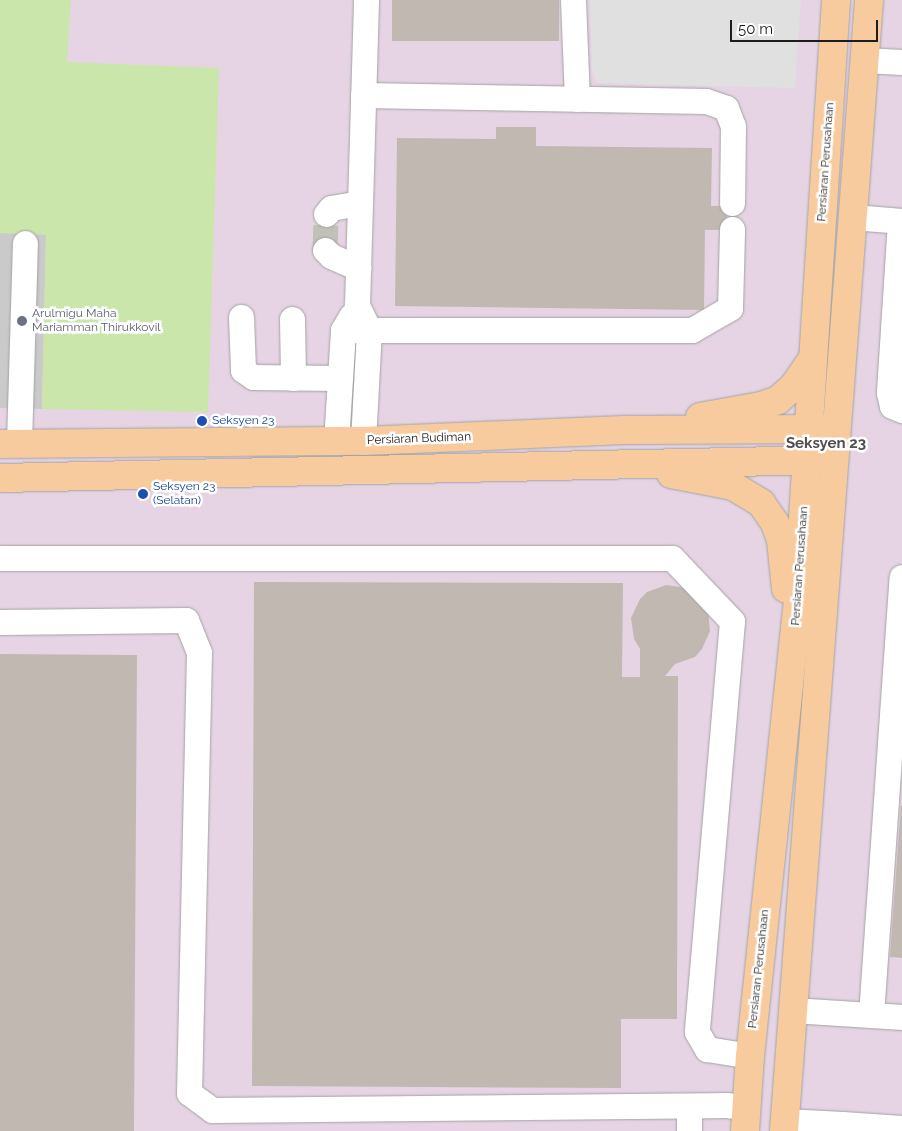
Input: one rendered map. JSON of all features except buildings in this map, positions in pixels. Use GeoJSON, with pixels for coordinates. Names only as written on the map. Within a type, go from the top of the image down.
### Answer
{"type":"FeatureCollection","features":[{"type":"Feature","properties":{"kind":"main road","name":"Persiaran Perusahaan"},"geometry":{"type":"LineString","coordinates":[[746,1119],[750,1056],[797,612],[836,0]]}},
{"type":"Feature","properties":{"kind":"main road"},"geometry":{"type":"LineString","coordinates":[[784,1126],[869,0]]}},
{"type":"Feature","properties":{"kind":"main road"},"geometry":{"type":"LineString","coordinates":[[630,430],[761,406],[778,400],[793,387],[813,358]]}},
{"type":"Feature","properties":{"kind":"main road","name":"Persiaran Budiman"},"geometry":{"type":"LineString","coordinates":[[9,443],[336,442],[630,430],[837,429]]}},
{"type":"Feature","properties":{"kind":"main road"},"geometry":{"type":"LineString","coordinates":[[0,478],[835,460]]}},
{"type":"Feature","properties":{"kind":"main road"},"geometry":{"type":"LineString","coordinates":[[620,464],[733,486],[761,504],[775,523],[780,540],[785,583],[790,602],[797,612]]}},
{"type":"Feature","properties":{"kind":"lane"},"geometry":{"type":"LineString","coordinates":[[363,441],[368,330],[357,305],[366,0]]}},
{"type":"Feature","properties":{"kind":"lane"},"geometry":{"type":"LineString","coordinates":[[573,0],[577,99]]}},
{"type":"Feature","properties":{"kind":"lane"},"geometry":{"type":"LineString","coordinates":[[864,60],[902,62]]}},
{"type":"Feature","properties":{"kind":"lane"},"geometry":{"type":"LineString","coordinates":[[363,95],[706,101],[726,108],[733,126],[732,203]]}},
{"type":"Feature","properties":{"kind":"lane"},"geometry":{"type":"LineString","coordinates":[[326,214],[331,208],[360,203]]}},
{"type":"Feature","properties":{"kind":"lane"},"geometry":{"type":"LineString","coordinates":[[853,217],[901,221],[889,393],[892,406],[902,410]]}},
{"type":"Feature","properties":{"kind":"lane"},"geometry":{"type":"LineString","coordinates":[[343,330],[692,330],[730,308],[732,229]]}},
{"type":"Feature","properties":{"kind":"lane"},"geometry":{"type":"LineString","coordinates":[[9,443],[25,244]]}},
{"type":"Feature","properties":{"kind":"lane"},"geometry":{"type":"LineString","coordinates":[[325,250],[331,256],[358,268]]}},
{"type":"Feature","properties":{"kind":"lane"},"geometry":{"type":"LineString","coordinates":[[336,442],[343,330],[357,305]]}},
{"type":"Feature","properties":{"kind":"lane"},"geometry":{"type":"LineString","coordinates":[[241,318],[243,370],[254,377],[340,378]]}},
{"type":"Feature","properties":{"kind":"lane"},"geometry":{"type":"LineString","coordinates":[[292,319],[293,378]]}},
{"type":"Feature","properties":{"kind":"lane"},"geometry":{"type":"LineString","coordinates":[[0,558],[672,558],[732,621],[697,1032],[707,1049],[750,1056]]}},
{"type":"Feature","properties":{"kind":"lane"},"geometry":{"type":"LineString","coordinates":[[871,1015],[902,578]]}},
{"type":"Feature","properties":{"kind":"lane"},"geometry":{"type":"LineString","coordinates":[[0,622],[186,620],[199,652],[189,1093],[212,1110],[689,1106],[746,1119]]}},
{"type":"Feature","properties":{"kind":"lane"},"geometry":{"type":"LineString","coordinates":[[793,1010],[902,1017]]}},
{"type":"Feature","properties":{"kind":"lane"},"geometry":{"type":"LineString","coordinates":[[689,1106],[689,1131]]}},
{"type":"Feature","properties":{"kind":"lane"},"geometry":{"type":"LineString","coordinates":[[784,1126],[902,1128]]}},
{"type":"Feature","properties":{"kind":"shaded area"},"geometry":{"type":"Polygon","coordinates":[[[0,0],[902,0],[902,1131],[0,1131],[0,0]]]}},
{"type":"Feature","properties":{"kind":"shaded area"},"geometry":{"type":"Polygon","coordinates":[[[590,0],[801,0],[795,88],[597,83],[592,69],[590,0]]]}},
{"type":"Feature","properties":{"kind":"shaded area","name":"Arulmigu Maha Mariamman Thirukkovil"},"geometry":{"type":"Polygon","coordinates":[[[0,233],[46,234],[42,409],[0,408],[0,233]]]}},
{"type":"Feature","properties":{"kind":"green space"},"geometry":{"type":"Polygon","coordinates":[[[0,0],[71,0],[67,62],[219,68],[208,412],[42,409],[46,235],[0,233],[0,0]]]}},
{"type":"Feature","properties":{"kind":"tunnel"},"geometry":{"type":"LineString","coordinates":[[325,250],[326,214]]}},
{"type":"Feature","properties":{"kind":"place","name":"Arulmigu Maha Mariamman Thirukkovil"},"geometry":{"type":"Point","coordinates":[22,321]}},
{"type":"Feature","properties":{"kind":"place","name":"Seksyen 23"},"geometry":{"type":"Point","coordinates":[202,421]}},
{"type":"Feature","properties":{"kind":"place","name":"Seksyen 23 (Selatan)"},"geometry":{"type":"Point","coordinates":[143,494]}},
{"type":"Feature","properties":{"kind":"district","name":"Seksyen 23"},"geometry":{"type":"Point","coordinates":[826,444]}}]}
